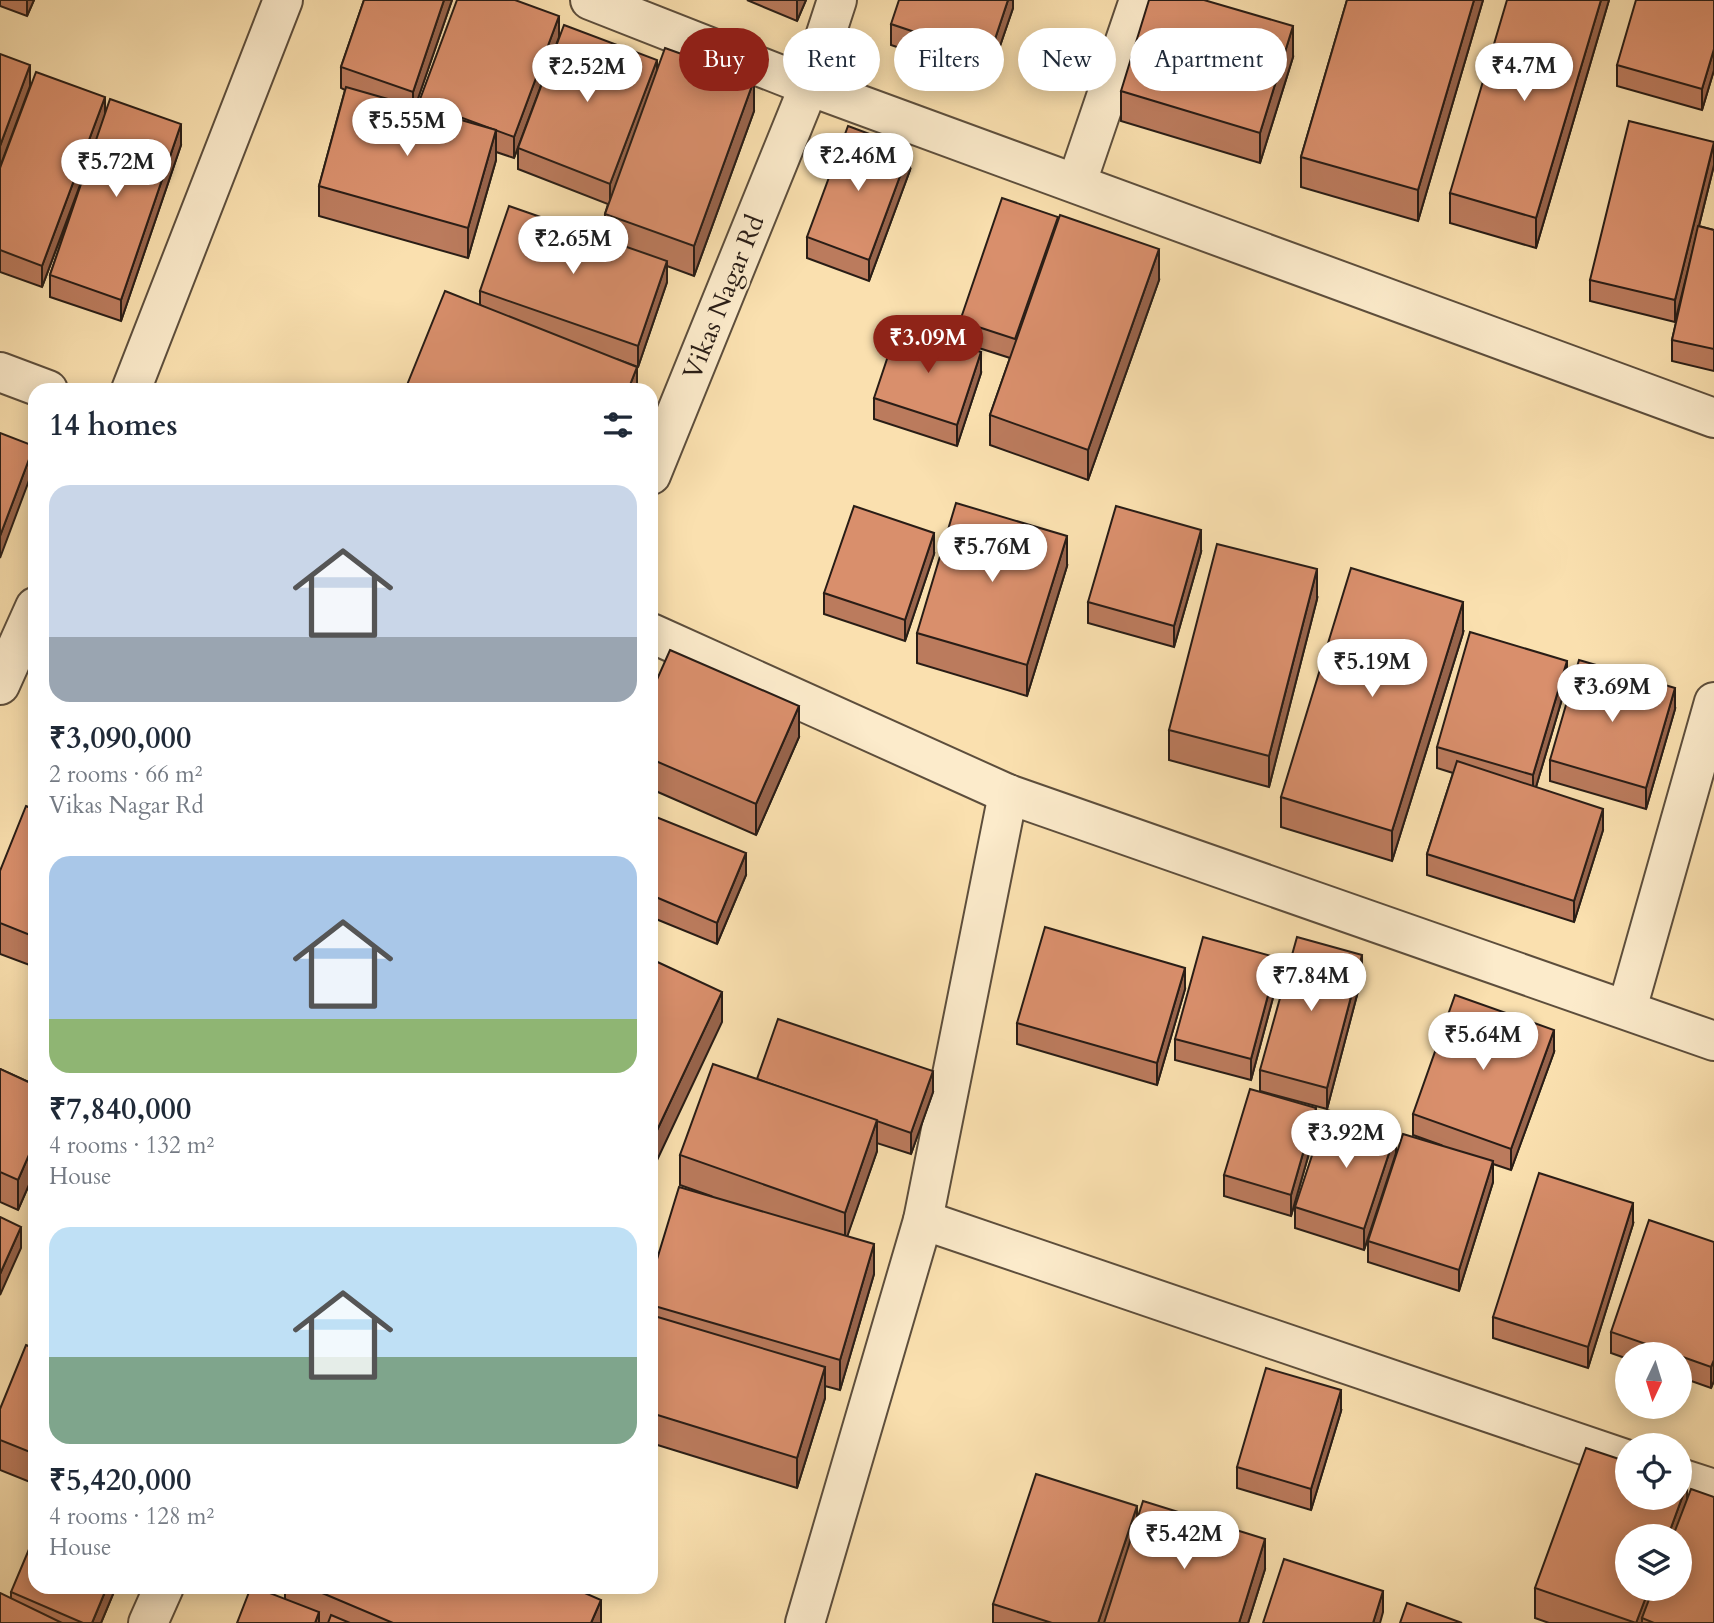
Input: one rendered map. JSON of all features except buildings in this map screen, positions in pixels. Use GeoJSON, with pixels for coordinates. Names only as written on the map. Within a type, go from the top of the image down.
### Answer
{"type":"FeatureCollection","features":[{"type":"Feature","properties":{"kind":"street"},"geometry":{"type":"LineString","coordinates":[[134,383],[283,0]]}},
{"type":"Feature","properties":{"kind":"street"},"geometry":{"type":"LineString","coordinates":[[590,0],[783,76]]}},
{"type":"Feature","properties":{"kind":"street","name":"Vikas Nagar Rd"},"geometry":{"type":"LineString","coordinates":[[828,28],[837,0]]}},
{"type":"Feature","properties":{"kind":"street"},"geometry":{"type":"LineString","coordinates":[[1077,182],[1139,0]]}},
{"type":"Feature","properties":{"kind":"street","name":"Vikas Nagar Rd"},"geometry":{"type":"LineString","coordinates":[[658,458],[807,91]]}},
{"type":"Feature","properties":{"kind":"street"},"geometry":{"type":"LineString","coordinates":[[823,91],[1714,418]]}},
{"type":"Feature","properties":{"kind":"street"},"geometry":{"type":"LineString","coordinates":[[0,372],[29,383]]}},
{"type":"Feature","properties":{"kind":"street"},"geometry":{"type":"LineString","coordinates":[[0,685],[28,623]]}},
{"type":"Feature","properties":{"kind":"street"},"geometry":{"type":"LineString","coordinates":[[658,636],[1008,794],[1714,1041]]}},
{"type":"Feature","properties":{"kind":"street"},"geometry":{"type":"LineString","coordinates":[[1627,1009],[1714,702]]}},
{"type":"Feature","properties":{"kind":"street"},"geometry":{"type":"LineString","coordinates":[[805,1623],[923,1220],[1008,794]]}},
{"type":"Feature","properties":{"kind":"street"},"geometry":{"type":"LineString","coordinates":[[923,1220],[1615,1456]]}},
{"type":"Feature","properties":{"kind":"street"},"geometry":{"type":"LineString","coordinates":[[1692,1482],[1714,1489]]}},
{"type":"Feature","properties":{"kind":"street"},"geometry":{"type":"LineString","coordinates":[[148,1623],[161,1594]]}}]}
